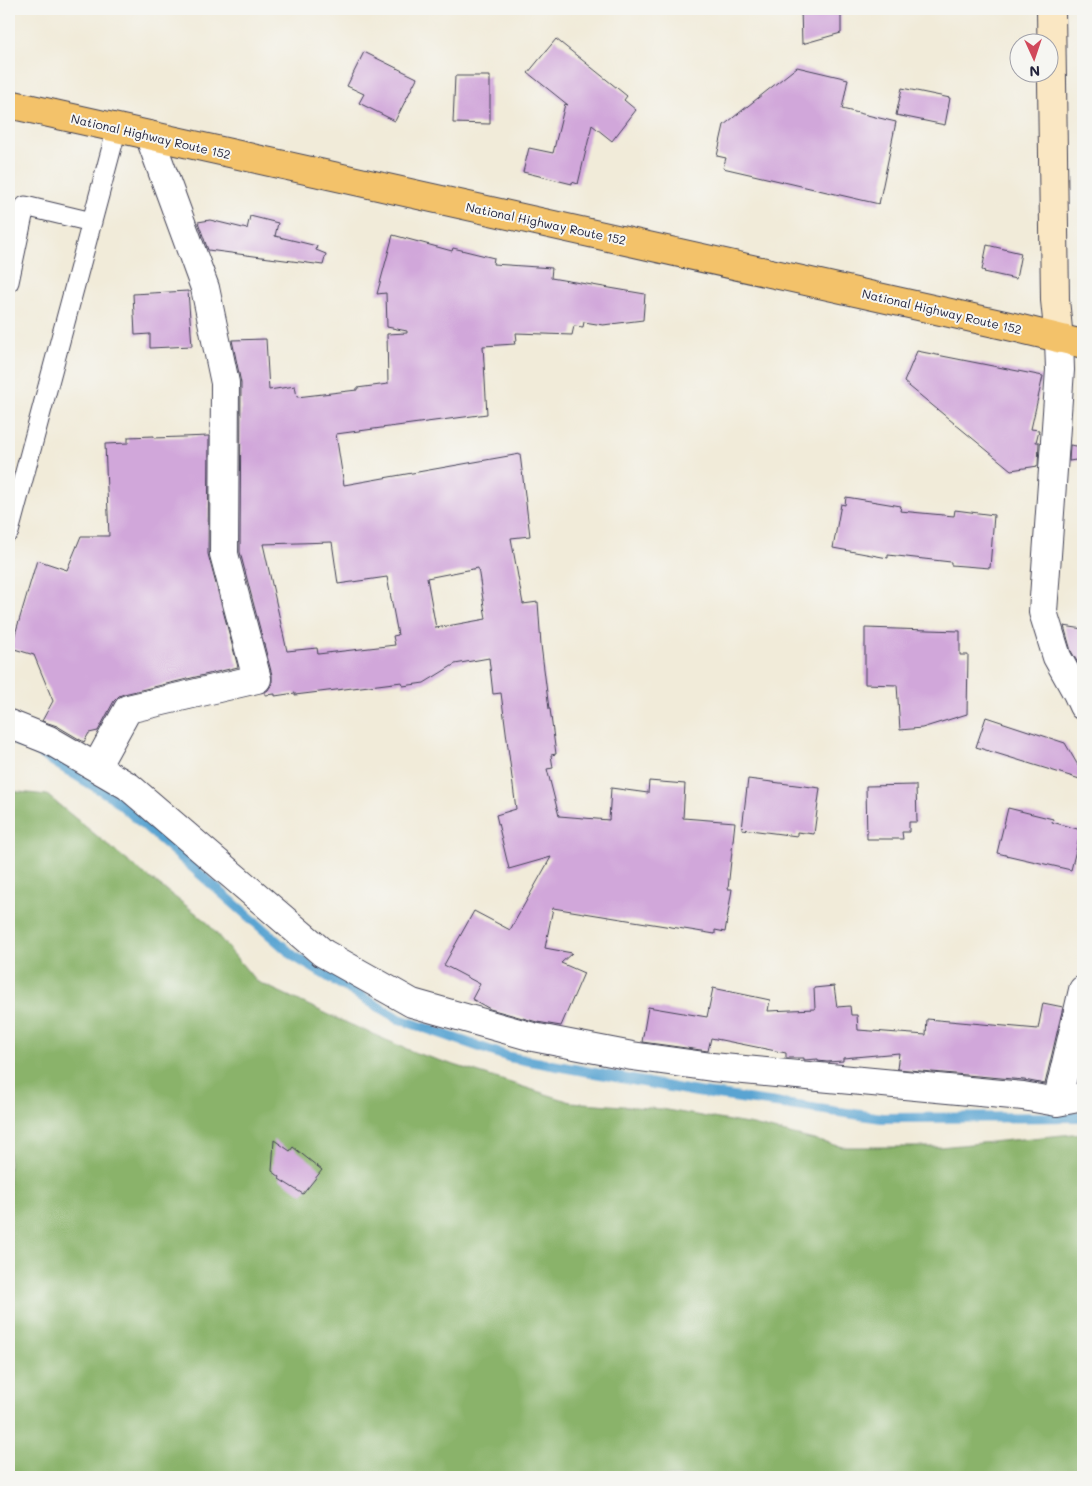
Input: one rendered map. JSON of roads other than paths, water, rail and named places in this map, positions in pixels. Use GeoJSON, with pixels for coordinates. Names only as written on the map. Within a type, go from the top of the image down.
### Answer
{"type":"FeatureCollection","features":[{"type":"Feature","properties":{"kind":"highway","name":"National Highway Route 152"},"geometry":{"type":"LineString","coordinates":[[9,104],[1004,324],[1071,341]]}},
{"type":"Feature","properties":{"kind":"street"},"geometry":{"type":"LineString","coordinates":[[1051,9],[1055,300],[1071,341],[1060,370],[1043,612],[1057,657],[1078,693],[1083,706]]}},
{"type":"Feature","properties":{"kind":"street"},"geometry":{"type":"LineString","coordinates":[[96,767],[128,709],[257,679],[224,554],[225,383],[205,288],[149,135]]}},
{"type":"Feature","properties":{"kind":"street"},"geometry":{"type":"LineString","coordinates":[[9,724],[49,740],[128,786],[323,952],[412,1003],[533,1037],[632,1056],[712,1067],[1023,1096],[1056,1102],[1083,1097]]}},
{"type":"Feature","properties":{"kind":"street"},"geometry":{"type":"LineString","coordinates":[[1056,1102],[1083,990]]}},
{"type":"Feature","properties":{"kind":"lane"},"geometry":{"type":"LineString","coordinates":[[9,528],[117,128]]}},
{"type":"Feature","properties":{"kind":"lane"},"geometry":{"type":"LineString","coordinates":[[9,282],[25,206],[92,222]]}},
{"type":"Feature","properties":{"kind":"waterway"},"geometry":{"type":"LineString","coordinates":[[18,742],[112,797],[295,957],[399,1019],[509,1057],[697,1092],[882,1118],[1083,1117]]}}]}
